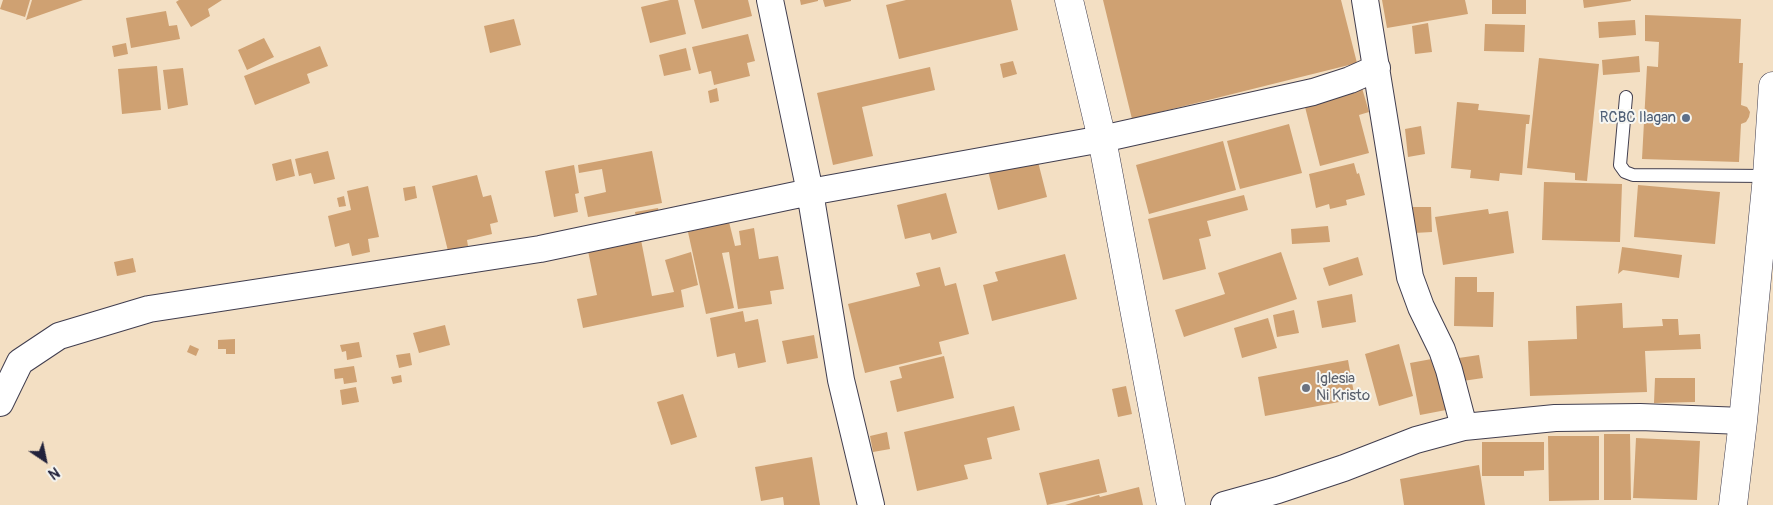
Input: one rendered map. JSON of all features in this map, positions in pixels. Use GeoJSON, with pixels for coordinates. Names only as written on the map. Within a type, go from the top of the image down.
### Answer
{"type":"FeatureCollection","features":[{"type":"Feature","properties":{"kind":"street"},"geometry":{"type":"LineString","coordinates":[[770,0],[810,192],[841,380],[871,505]]}},
{"type":"Feature","properties":{"kind":"street"},"geometry":{"type":"LineString","coordinates":[[1069,0],[1102,139],[1171,505]]}},
{"type":"Feature","properties":{"kind":"street"},"geometry":{"type":"LineString","coordinates":[[1365,0],[1410,277],[1421,307],[1450,370],[1464,428]]}},
{"type":"Feature","properties":{"kind":"street"},"geometry":{"type":"LineString","coordinates":[[0,403],[20,362],[59,336],[149,309],[540,249],[810,192],[1102,139],[1313,92],[1350,80],[1377,68]]}},
{"type":"Feature","properties":{"kind":"street"},"geometry":{"type":"LineString","coordinates":[[1733,505],[1769,168],[1773,86]]}},
{"type":"Feature","properties":{"kind":"street"},"geometry":{"type":"LineString","coordinates":[[1224,505],[1320,476],[1416,440],[1464,428],[1555,418],[1640,417],[1743,421]]}},
{"type":"Feature","properties":{"kind":"lane"},"geometry":{"type":"LineString","coordinates":[[1626,97],[1620,165],[1625,172],[1633,175],[1769,168]]}},
{"type":"Feature","properties":{"kind":"building"},"geometry":{"type":"Polygon","coordinates":[[[3,0],[30,0],[25,17],[0,9],[3,0]]]}},
{"type":"Feature","properties":{"kind":"building"},"geometry":{"type":"Polygon","coordinates":[[[32,0],[83,0],[26,20],[32,0]]]}},
{"type":"Feature","properties":{"kind":"building"},"geometry":{"type":"Polygon","coordinates":[[[179,0],[222,0],[208,9],[210,16],[191,27],[176,2],[179,0]]]}},
{"type":"Feature","properties":{"kind":"building"},"geometry":{"type":"Polygon","coordinates":[[[678,0],[686,34],[650,43],[641,7],[678,0]]]}},
{"type":"Feature","properties":{"kind":"building"},"geometry":{"type":"Polygon","coordinates":[[[694,0],[748,0],[752,16],[702,29],[694,0]]]}},
{"type":"Feature","properties":{"kind":"building"},"geometry":{"type":"Polygon","coordinates":[[[800,0],[818,0],[818,1],[801,5],[800,0]]]}},
{"type":"Feature","properties":{"kind":"building"},"geometry":{"type":"Polygon","coordinates":[[[823,0],[851,0],[851,1],[825,7],[823,0]]]}},
{"type":"Feature","properties":{"kind":"building"},"geometry":{"type":"Polygon","coordinates":[[[906,0],[1011,0],[1018,30],[899,59],[886,5],[906,0]]]}},
{"type":"Feature","properties":{"kind":"building"},"geometry":{"type":"Polygon","coordinates":[[[1103,0],[1341,0],[1357,63],[1132,119],[1103,0]]]}},
{"type":"Feature","properties":{"kind":"building"},"geometry":{"type":"Polygon","coordinates":[[[1382,0],[1465,0],[1468,14],[1387,28],[1382,0]]]}},
{"type":"Feature","properties":{"kind":"building"},"geometry":{"type":"Polygon","coordinates":[[[1492,0],[1526,0],[1526,14],[1492,14],[1492,0]]]}},
{"type":"Feature","properties":{"kind":"building"},"geometry":{"type":"Polygon","coordinates":[[[1583,0],[1631,0],[1631,1],[1584,8],[1583,0]]]}},
{"type":"Feature","properties":{"kind":"building"},"geometry":{"type":"Polygon","coordinates":[[[166,11],[169,26],[177,25],[180,39],[131,48],[126,18],[166,11]]]}},
{"type":"Feature","properties":{"kind":"building"},"geometry":{"type":"Polygon","coordinates":[[[1645,15],[1741,19],[1739,63],[1743,63],[1741,105],[1747,107],[1750,112],[1746,122],[1741,124],[1739,162],[1642,159],[1647,66],[1658,67],[1659,42],[1645,41],[1645,15]]]}},
{"type":"Feature","properties":{"kind":"building"},"geometry":{"type":"Polygon","coordinates":[[[514,19],[521,45],[490,53],[484,26],[514,19]]]}},
{"type":"Feature","properties":{"kind":"building"},"geometry":{"type":"Polygon","coordinates":[[[1635,20],[1636,35],[1599,38],[1598,22],[1635,20]]]}},
{"type":"Feature","properties":{"kind":"building"},"geometry":{"type":"Polygon","coordinates":[[[1428,23],[1432,52],[1415,54],[1412,26],[1428,23]]]}},
{"type":"Feature","properties":{"kind":"building"},"geometry":{"type":"Polygon","coordinates":[[[1485,24],[1525,25],[1524,52],[1484,51],[1485,24]]]}},
{"type":"Feature","properties":{"kind":"building"},"geometry":{"type":"Polygon","coordinates":[[[748,34],[755,61],[747,63],[750,76],[714,85],[711,71],[699,74],[692,47],[748,34]]]}},
{"type":"Feature","properties":{"kind":"building"},"geometry":{"type":"Polygon","coordinates":[[[264,38],[274,57],[247,70],[238,50],[264,38]]]}},
{"type":"Feature","properties":{"kind":"building"},"geometry":{"type":"Polygon","coordinates":[[[126,43],[128,54],[114,57],[112,46],[126,43]]]}},
{"type":"Feature","properties":{"kind":"building"},"geometry":{"type":"Polygon","coordinates":[[[320,46],[328,66],[307,74],[310,83],[255,105],[244,76],[320,46]]]}},
{"type":"Feature","properties":{"kind":"building"},"geometry":{"type":"Polygon","coordinates":[[[686,48],[691,70],[664,76],[659,55],[686,48]]]}},
{"type":"Feature","properties":{"kind":"building"},"geometry":{"type":"Polygon","coordinates":[[[1639,56],[1640,72],[1603,75],[1602,60],[1639,56]]]}},
{"type":"Feature","properties":{"kind":"building"},"geometry":{"type":"Polygon","coordinates":[[[1539,58],[1599,64],[1587,181],[1575,180],[1575,173],[1527,168],[1539,58]]]}},
{"type":"Feature","properties":{"kind":"building"},"geometry":{"type":"Polygon","coordinates":[[[1013,61],[1017,74],[1003,78],[1000,64],[1013,61]]]}},
{"type":"Feature","properties":{"kind":"building"},"geometry":{"type":"Polygon","coordinates":[[[157,66],[161,110],[122,114],[118,69],[157,66]]]}},
{"type":"Feature","properties":{"kind":"building"},"geometry":{"type":"Polygon","coordinates":[[[930,67],[935,90],[862,107],[873,156],[833,165],[817,93],[930,67]]]}},
{"type":"Feature","properties":{"kind":"building"},"geometry":{"type":"Polygon","coordinates":[[[183,68],[188,105],[168,109],[163,70],[183,68]]]}},
{"type":"Feature","properties":{"kind":"building"},"geometry":{"type":"Polygon","coordinates":[[[717,88],[719,101],[710,103],[708,91],[717,88]]]}},
{"type":"Feature","properties":{"kind":"building"},"geometry":{"type":"Polygon","coordinates":[[[1362,88],[1369,112],[1359,115],[1369,153],[1320,166],[1304,103],[1362,88]]]}},
{"type":"Feature","properties":{"kind":"building"},"geometry":{"type":"Polygon","coordinates":[[[1457,102],[1479,104],[1478,110],[1530,115],[1529,124],[1526,124],[1522,175],[1500,173],[1499,181],[1470,178],[1471,170],[1451,168],[1457,102]]]}},
{"type":"Feature","properties":{"kind":"building"},"geometry":{"type":"Polygon","coordinates":[[[1289,124],[1302,173],[1240,189],[1227,141],[1289,124]]]}},
{"type":"Feature","properties":{"kind":"building"},"geometry":{"type":"Polygon","coordinates":[[[1421,126],[1425,154],[1408,157],[1405,129],[1421,126]]]}},
{"type":"Feature","properties":{"kind":"building"},"geometry":{"type":"Polygon","coordinates":[[[1223,141],[1236,190],[1149,214],[1136,165],[1223,141]]]}},
{"type":"Feature","properties":{"kind":"building"},"geometry":{"type":"Polygon","coordinates":[[[328,151],[335,179],[314,184],[311,173],[299,176],[295,159],[328,151]]]}},
{"type":"Feature","properties":{"kind":"building"},"geometry":{"type":"Polygon","coordinates":[[[652,151],[662,203],[588,217],[584,197],[606,192],[602,169],[579,173],[578,165],[652,151]]]}},
{"type":"Feature","properties":{"kind":"building"},"geometry":{"type":"Polygon","coordinates":[[[1036,154],[1047,197],[998,210],[987,167],[1036,154]]]}},
{"type":"Feature","properties":{"kind":"building"},"geometry":{"type":"Polygon","coordinates":[[[291,159],[295,176],[276,181],[272,164],[291,159]]]}},
{"type":"Feature","properties":{"kind":"building"},"geometry":{"type":"Polygon","coordinates":[[[1354,163],[1365,195],[1346,200],[1347,205],[1330,209],[1329,204],[1316,208],[1309,174],[1354,163]]]}},
{"type":"Feature","properties":{"kind":"building"},"geometry":{"type":"Polygon","coordinates":[[[574,165],[579,193],[575,194],[578,212],[554,217],[545,171],[574,165]]]}},
{"type":"Feature","properties":{"kind":"building"},"geometry":{"type":"Polygon","coordinates":[[[477,175],[483,197],[491,195],[498,222],[490,224],[492,234],[467,240],[468,246],[448,251],[432,186],[477,175]]]}},
{"type":"Feature","properties":{"kind":"building"},"geometry":{"type":"Polygon","coordinates":[[[1544,182],[1622,184],[1620,242],[1542,240],[1544,182]]]}},
{"type":"Feature","properties":{"kind":"building"},"geometry":{"type":"Polygon","coordinates":[[[1638,185],[1720,192],[1715,244],[1634,237],[1638,185]]]}},
{"type":"Feature","properties":{"kind":"building"},"geometry":{"type":"Polygon","coordinates":[[[368,186],[379,237],[368,239],[370,252],[352,256],[349,243],[335,247],[328,216],[351,210],[347,191],[368,186]]]}},
{"type":"Feature","properties":{"kind":"building"},"geometry":{"type":"Polygon","coordinates":[[[415,186],[417,198],[405,201],[403,188],[415,186]]]}},
{"type":"Feature","properties":{"kind":"building"},"geometry":{"type":"Polygon","coordinates":[[[946,193],[957,233],[932,240],[930,233],[905,239],[897,205],[946,193]]]}},
{"type":"Feature","properties":{"kind":"building"},"geometry":{"type":"Polygon","coordinates":[[[1244,195],[1248,210],[1207,221],[1211,236],[1199,239],[1206,269],[1163,280],[1148,219],[1244,195]]]}},
{"type":"Feature","properties":{"kind":"building"},"geometry":{"type":"Polygon","coordinates":[[[344,196],[346,206],[339,207],[337,198],[344,196]]]}},
{"type":"Feature","properties":{"kind":"building"},"geometry":{"type":"Polygon","coordinates":[[[1413,207],[1431,207],[1432,232],[1414,233],[1413,207]]]}},
{"type":"Feature","properties":{"kind":"building"},"geometry":{"type":"Polygon","coordinates":[[[658,208],[660,219],[637,223],[635,212],[658,208]]]}},
{"type":"Feature","properties":{"kind":"building"},"geometry":{"type":"Polygon","coordinates":[[[1488,209],[1489,214],[1508,211],[1514,253],[1443,265],[1435,217],[1488,209]]]}},
{"type":"Feature","properties":{"kind":"building"},"geometry":{"type":"Polygon","coordinates":[[[729,222],[735,246],[741,245],[739,231],[754,228],[759,259],[778,256],[784,289],[770,291],[772,304],[738,309],[729,252],[722,253],[734,308],[706,314],[688,232],[729,222]]]}},
{"type":"Feature","properties":{"kind":"building"},"geometry":{"type":"Polygon","coordinates":[[[1328,226],[1330,242],[1292,244],[1291,229],[1328,226]]]}},
{"type":"Feature","properties":{"kind":"building"},"geometry":{"type":"Polygon","coordinates":[[[641,240],[652,296],[674,292],[665,260],[691,252],[698,285],[681,290],[684,307],[583,328],[577,299],[597,295],[588,251],[641,240]]]}},
{"type":"Feature","properties":{"kind":"building"},"geometry":{"type":"Polygon","coordinates":[[[1622,247],[1682,255],[1679,278],[1623,270],[1618,274],[1622,247]]]}},
{"type":"Feature","properties":{"kind":"building"},"geometry":{"type":"Polygon","coordinates":[[[1281,252],[1297,299],[1184,337],[1175,310],[1225,294],[1218,273],[1281,252]]]}},
{"type":"Feature","properties":{"kind":"building"},"geometry":{"type":"Polygon","coordinates":[[[1065,254],[1077,299],[992,321],[983,285],[998,281],[995,272],[1065,254]]]}},
{"type":"Feature","properties":{"kind":"building"},"geometry":{"type":"Polygon","coordinates":[[[1358,257],[1363,275],[1329,286],[1323,268],[1358,257]]]}},
{"type":"Feature","properties":{"kind":"building"},"geometry":{"type":"Polygon","coordinates":[[[133,258],[136,272],[117,276],[114,262],[133,258]]]}},
{"type":"Feature","properties":{"kind":"building"},"geometry":{"type":"Polygon","coordinates":[[[940,267],[945,286],[956,283],[969,334],[939,342],[942,354],[865,373],[848,304],[920,286],[916,273],[940,267]]]}},
{"type":"Feature","properties":{"kind":"building"},"geometry":{"type":"Polygon","coordinates":[[[1455,277],[1477,277],[1477,292],[1494,292],[1493,327],[1454,326],[1455,277]]]}},
{"type":"Feature","properties":{"kind":"building"},"geometry":{"type":"Polygon","coordinates":[[[1352,294],[1356,322],[1322,328],[1317,301],[1352,294]]]}},
{"type":"Feature","properties":{"kind":"building"},"geometry":{"type":"Polygon","coordinates":[[[1622,303],[1623,328],[1663,326],[1662,319],[1678,319],[1679,335],[1700,334],[1701,349],[1645,351],[1647,392],[1530,396],[1528,341],[1577,339],[1576,306],[1622,303]]]}},
{"type":"Feature","properties":{"kind":"building"},"geometry":{"type":"Polygon","coordinates":[[[1294,310],[1299,333],[1277,337],[1273,315],[1294,310]]]}},
{"type":"Feature","properties":{"kind":"building"},"geometry":{"type":"Polygon","coordinates":[[[743,311],[745,322],[758,319],[766,362],[738,368],[735,353],[717,357],[710,318],[743,311]]]}},
{"type":"Feature","properties":{"kind":"building"},"geometry":{"type":"Polygon","coordinates":[[[1268,318],[1277,348],[1242,358],[1234,328],[1268,318]]]}},
{"type":"Feature","properties":{"kind":"building"},"geometry":{"type":"Polygon","coordinates":[[[445,325],[450,345],[419,353],[413,333],[445,325]]]}},
{"type":"Feature","properties":{"kind":"building"},"geometry":{"type":"Polygon","coordinates":[[[814,335],[818,358],[787,364],[782,341],[814,335]]]}},
{"type":"Feature","properties":{"kind":"building"},"geometry":{"type":"Polygon","coordinates":[[[235,339],[235,354],[226,354],[226,349],[218,349],[218,340],[235,339]]]}},
{"type":"Feature","properties":{"kind":"building"},"geometry":{"type":"Polygon","coordinates":[[[359,342],[362,357],[347,360],[346,351],[342,352],[340,345],[359,342]]]}},
{"type":"Feature","properties":{"kind":"building"},"geometry":{"type":"Polygon","coordinates":[[[1399,344],[1413,396],[1379,406],[1365,354],[1399,344]]]}},
{"type":"Feature","properties":{"kind":"building"},"geometry":{"type":"Polygon","coordinates":[[[190,345],[199,349],[196,356],[187,352],[190,345]]]}},
{"type":"Feature","properties":{"kind":"building"},"geometry":{"type":"Polygon","coordinates":[[[410,353],[412,365],[399,368],[396,355],[410,353]]]}},
{"type":"Feature","properties":{"kind":"building"},"geometry":{"type":"Polygon","coordinates":[[[1479,355],[1483,378],[1456,382],[1452,359],[1479,355]]]}},
{"type":"Feature","properties":{"kind":"building"},"geometry":{"type":"Polygon","coordinates":[[[944,356],[954,398],[897,412],[890,381],[902,378],[899,367],[944,356]]]}},
{"type":"Feature","properties":{"kind":"building"},"geometry":{"type":"Polygon","coordinates":[[[1437,358],[1446,410],[1420,415],[1410,363],[1437,358]]]}},
{"type":"Feature","properties":{"kind":"building","name":"Iglesia Ni Kristo"},"geometry":{"type":"Polygon","coordinates":[[[1348,360],[1355,399],[1265,416],[1258,377],[1348,360]]]}},
{"type":"Feature","properties":{"kind":"building"},"geometry":{"type":"Polygon","coordinates":[[[354,366],[357,382],[344,384],[343,378],[335,379],[334,369],[354,366]]]}},
{"type":"Feature","properties":{"kind":"building"},"geometry":{"type":"Polygon","coordinates":[[[401,375],[402,382],[393,384],[391,377],[401,375]]]}},
{"type":"Feature","properties":{"kind":"building"},"geometry":{"type":"Polygon","coordinates":[[[1655,378],[1695,378],[1695,402],[1654,403],[1655,378]]]}},
{"type":"Feature","properties":{"kind":"building"},"geometry":{"type":"Polygon","coordinates":[[[1126,386],[1132,414],[1118,417],[1112,389],[1126,386]]]}},
{"type":"Feature","properties":{"kind":"building"},"geometry":{"type":"Polygon","coordinates":[[[356,387],[359,402],[342,405],[340,390],[356,387]]]}},
{"type":"Feature","properties":{"kind":"building"},"geometry":{"type":"Polygon","coordinates":[[[683,394],[697,437],[671,445],[657,402],[683,394]]]}},
{"type":"Feature","properties":{"kind":"building"},"geometry":{"type":"Polygon","coordinates":[[[1014,406],[1020,430],[987,438],[992,459],[964,465],[968,479],[917,491],[904,432],[1014,406]]]}},
{"type":"Feature","properties":{"kind":"building"},"geometry":{"type":"Polygon","coordinates":[[[887,432],[890,449],[873,452],[870,436],[887,432]]]}},
{"type":"Feature","properties":{"kind":"building"},"geometry":{"type":"Polygon","coordinates":[[[1604,434],[1630,434],[1631,500],[1604,500],[1604,434]]]}},
{"type":"Feature","properties":{"kind":"building"},"geometry":{"type":"Polygon","coordinates":[[[1548,436],[1599,436],[1599,500],[1549,501],[1548,436]]]}},
{"type":"Feature","properties":{"kind":"building"},"geometry":{"type":"Polygon","coordinates":[[[1636,438],[1700,441],[1697,500],[1633,498],[1636,438]]]}},
{"type":"Feature","properties":{"kind":"building"},"geometry":{"type":"Polygon","coordinates":[[[1482,442],[1544,442],[1544,470],[1524,471],[1524,476],[1482,476],[1482,442]]]}},
{"type":"Feature","properties":{"kind":"building"},"geometry":{"type":"Polygon","coordinates":[[[812,457],[820,505],[784,505],[783,497],[761,501],[755,467],[812,457]]]}},
{"type":"Feature","properties":{"kind":"building"},"geometry":{"type":"Polygon","coordinates":[[[1099,459],[1107,492],[1047,505],[1039,473],[1099,459]]]}},
{"type":"Feature","properties":{"kind":"building"},"geometry":{"type":"Polygon","coordinates":[[[1479,465],[1485,505],[1404,505],[1400,479],[1479,465]]]}},
{"type":"Feature","properties":{"kind":"building"},"geometry":{"type":"Polygon","coordinates":[[[1139,487],[1143,505],[1065,505],[1099,495],[1100,497],[1139,487]]]}},
{"type":"Feature","properties":{"kind":"place","name":"RCBC Ilagan"},"geometry":{"type":"Point","coordinates":[1686,118]}},
{"type":"Feature","properties":{"kind":"place","name":"Iglesia Ni Kristo"},"geometry":{"type":"Point","coordinates":[1306,388]}}]}
